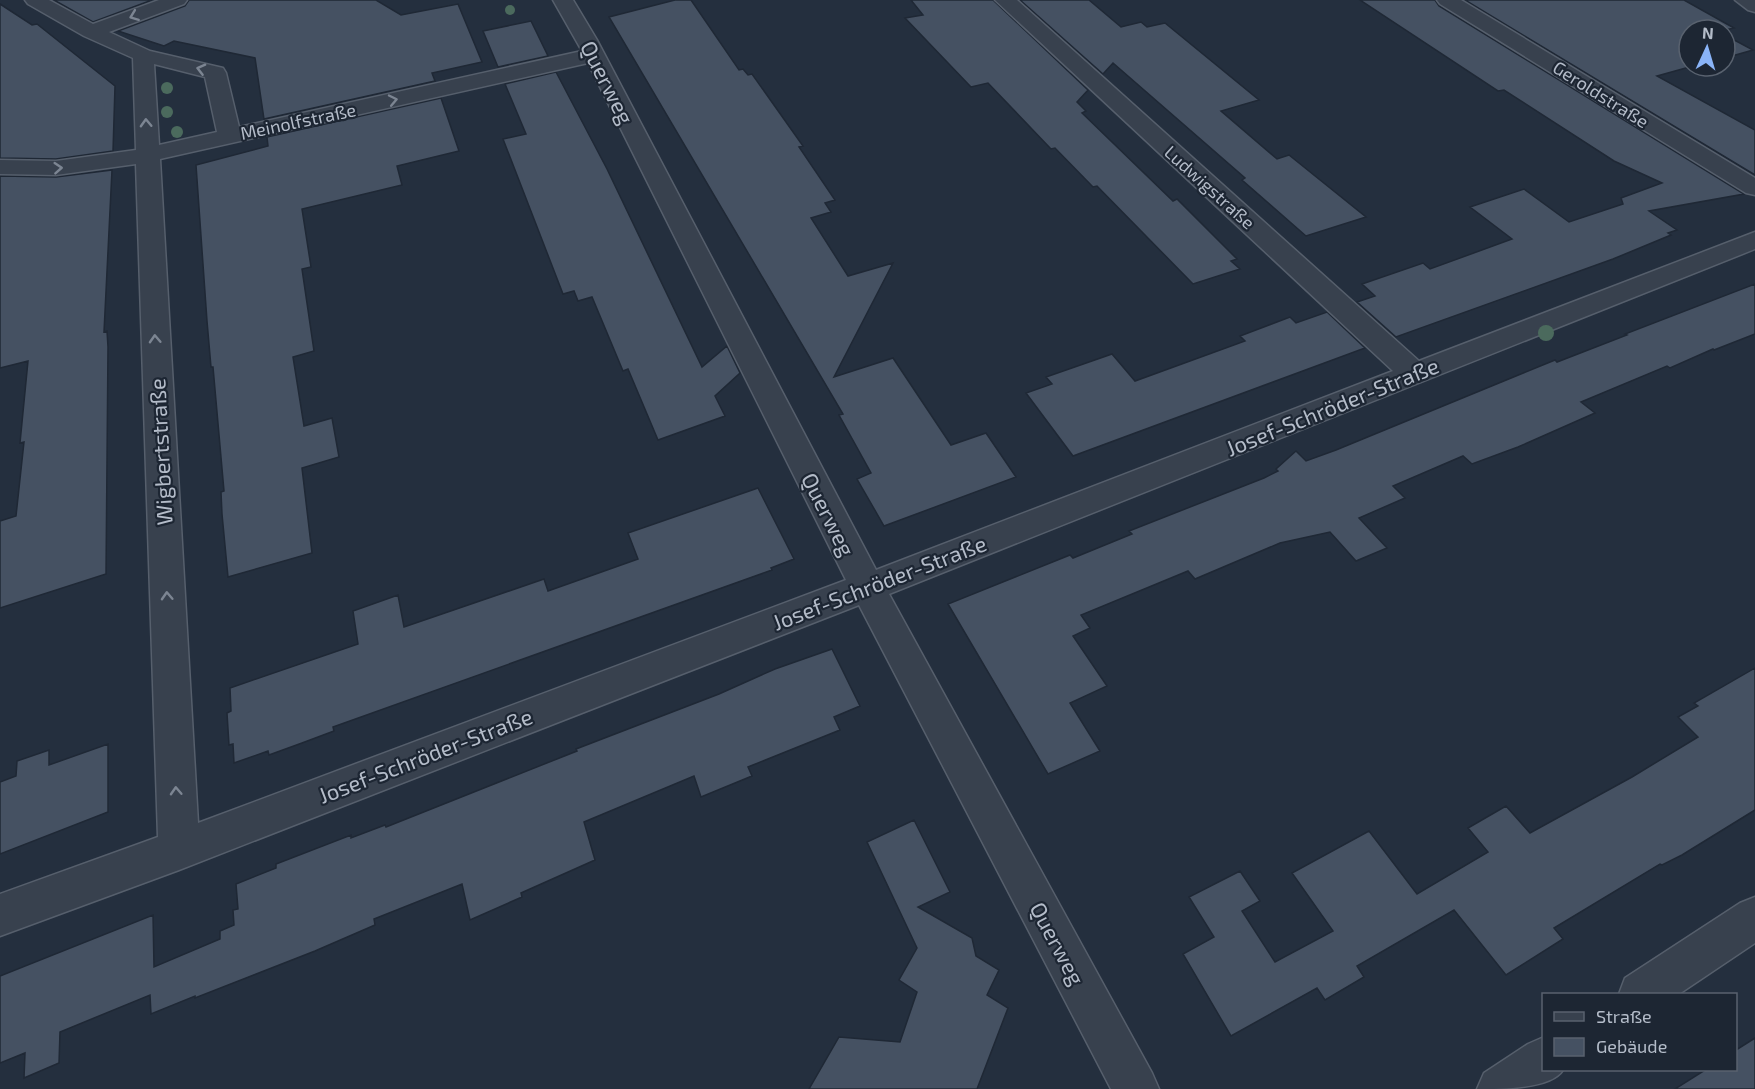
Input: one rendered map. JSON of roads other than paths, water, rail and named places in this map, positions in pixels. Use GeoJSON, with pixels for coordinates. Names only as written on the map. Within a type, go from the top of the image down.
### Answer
{"type":"FeatureCollection","features":[{"type":"Feature","properties":{"kind":"street"},"geometry":{"type":"LineString","coordinates":[[35,0],[91,33],[144,55],[215,73],[230,136]]}},
{"type":"Feature","properties":{"kind":"street"},"geometry":{"type":"LineString","coordinates":[[91,33],[177,0]]}},
{"type":"Feature","properties":{"kind":"street","name":"Querweg"},"geometry":{"type":"LineString","coordinates":[[563,0],[594,55],[867,587],[1136,1089]]}},
{"type":"Feature","properties":{"kind":"street","name":"Ludwigstraße"},"geometry":{"type":"LineString","coordinates":[[1005,0],[1415,374]]}},
{"type":"Feature","properties":{"kind":"street","name":"Geroldstraße"},"geometry":{"type":"LineString","coordinates":[[1447,0],[1755,189]]}},
{"type":"Feature","properties":{"kind":"street"},"geometry":{"type":"LineString","coordinates":[[1744,0],[1755,6]]}},
{"type":"Feature","properties":{"kind":"street","name":"Wigbertstraße"},"geometry":{"type":"LineString","coordinates":[[144,55],[146,155],[179,850]]}},
{"type":"Feature","properties":{"kind":"street","name":"Meinolfstraße"},"geometry":{"type":"LineString","coordinates":[[0,166],[33,169],[82,166],[146,155],[594,55]]}},
{"type":"Feature","properties":{"kind":"street","name":"Josef-Schröder-Straße"},"geometry":{"type":"LineString","coordinates":[[0,915],[179,850],[867,587],[1415,374],[1540,322],[1755,240]]}},
{"type":"Feature","properties":{"kind":"street"},"geometry":{"type":"LineString","coordinates":[[1642,993],[1755,918]]}},
{"type":"Feature","properties":{"kind":"street"},"geometry":{"type":"LineString","coordinates":[[1500,1089],[1542,1061]]}}]}
